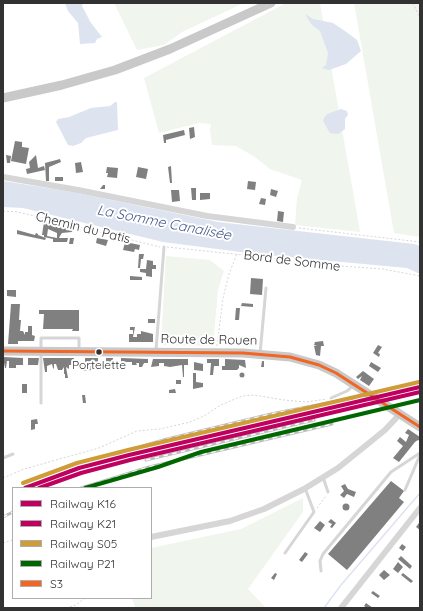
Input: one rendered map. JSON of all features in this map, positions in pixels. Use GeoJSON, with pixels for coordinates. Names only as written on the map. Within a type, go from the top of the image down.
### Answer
{"type":"FeatureCollection","features":[{"type":"Feature","properties":{"kind":"main road"},"geometry":{"type":"LineString","coordinates":[[3,98],[62,86],[116,70],[170,49],[271,3]]}},
{"type":"Feature","properties":{"kind":"main road","name":"Route de Rouen"},"geometry":{"type":"LineString","coordinates":[[3,350],[217,353],[286,356],[307,361],[336,373],[355,384],[420,428]]}},
{"type":"Feature","properties":{"kind":"street"},"geometry":{"type":"LineString","coordinates":[[3,177],[78,190],[207,216],[293,227]]}},
{"type":"Feature","properties":{"kind":"street"},"geometry":{"type":"LineString","coordinates":[[152,537],[239,518],[264,509],[305,488],[338,468],[385,430],[400,414]]}},
{"type":"Feature","properties":{"kind":"street"},"geometry":{"type":"LineString","coordinates":[[341,608],[420,508]]}},
{"type":"Feature","properties":{"kind":"lane"},"geometry":{"type":"LineString","coordinates":[[156,352],[164,247]]}},
{"type":"Feature","properties":{"kind":"lane"},"geometry":{"type":"LineString","coordinates":[[260,354],[266,288]]}},
{"type":"Feature","properties":{"kind":"lane"},"geometry":{"type":"LineString","coordinates":[[41,403],[41,338],[79,338],[79,351]]}},
{"type":"Feature","properties":{"kind":"lane"},"geometry":{"type":"LineString","coordinates":[[332,398],[347,391],[355,384]]}},
{"type":"Feature","properties":{"kind":"lane"},"geometry":{"type":"LineString","coordinates":[[3,458],[13,454]]}},
{"type":"Feature","properties":{"kind":"lane"},"geometry":{"type":"LineString","coordinates":[[405,490],[420,454]]}},
{"type":"Feature","properties":{"kind":"lane"},"geometry":{"type":"LineString","coordinates":[[321,571],[320,561],[323,554],[391,472],[420,454]]}},
{"type":"Feature","properties":{"kind":"lane"},"geometry":{"type":"LineString","coordinates":[[323,477],[328,492]]}},
{"type":"Feature","properties":{"kind":"lane"},"geometry":{"type":"LineString","coordinates":[[285,553],[314,512],[305,488]]}},
{"type":"Feature","properties":{"kind":"path"},"geometry":{"type":"LineString","coordinates":[[413,3],[420,18]]}},
{"type":"Feature","properties":{"kind":"path","name":"Chemin du Patis"},"geometry":{"type":"LineString","coordinates":[[3,211],[18,212],[164,247]]}},
{"type":"Feature","properties":{"kind":"path"},"geometry":{"type":"LineString","coordinates":[[293,227],[420,242]]}},
{"type":"Feature","properties":{"kind":"path","name":"Bord de Somme"},"geometry":{"type":"LineString","coordinates":[[164,247],[237,254],[326,266],[383,269],[420,276]]}},
{"type":"Feature","properties":{"kind":"path"},"geometry":{"type":"LineString","coordinates":[[217,353],[223,298],[229,274],[237,254]]}},
{"type":"Feature","properties":{"kind":"path"},"geometry":{"type":"LineString","coordinates":[[3,478],[24,469],[99,448],[137,431],[160,429],[190,422],[204,416],[221,405],[242,396],[254,395],[306,402],[332,398]]}},
{"type":"Feature","properties":{"kind":"path"},"geometry":{"type":"LineString","coordinates":[[314,512],[328,492]]}},
{"type":"Feature","properties":{"kind":"path"},"geometry":{"type":"LineString","coordinates":[[66,608],[76,605],[84,599]]}},
{"type":"Feature","properties":{"kind":"shaded area"},"geometry":{"type":"Polygon","coordinates":[[[114,3],[244,3],[182,32],[164,45],[137,50],[114,3]]]}},
{"type":"Feature","properties":{"kind":"shaded area"},"geometry":{"type":"Polygon","coordinates":[[[286,3],[320,3],[360,232],[295,225],[297,198],[302,180],[270,169],[255,157],[236,146],[212,145],[210,130],[211,124],[199,123],[159,133],[144,78],[286,3]]]}},
{"type":"Feature","properties":{"kind":"shaded area"},"geometry":{"type":"Polygon","coordinates":[[[354,3],[420,3],[420,237],[394,233],[354,3]]]}},
{"type":"Feature","properties":{"kind":"shaded area"},"geometry":{"type":"Polygon","coordinates":[[[166,256],[210,260],[224,271],[218,289],[213,346],[161,345],[166,256]]]}},
{"type":"Feature","properties":{"kind":"shaded area"},"geometry":{"type":"Polygon","coordinates":[[[303,498],[303,512],[248,589],[266,608],[135,608],[132,599],[152,599],[152,548],[241,529],[303,498]]]}},
{"type":"Feature","properties":{"kind":"water"},"geometry":{"type":"Polygon","coordinates":[[[65,3],[83,3],[82,6],[91,23],[102,37],[97,39],[95,43],[80,44],[78,23],[68,11],[65,3]]]}},
{"type":"Feature","properties":{"kind":"water"},"geometry":{"type":"Polygon","coordinates":[[[305,14],[313,19],[333,23],[357,40],[361,51],[346,64],[329,70],[322,68],[326,65],[328,53],[320,31],[311,24],[305,14]]]}},
{"type":"Feature","properties":{"kind":"water"},"geometry":{"type":"Polygon","coordinates":[[[117,102],[118,130],[86,138],[81,143],[73,146],[68,145],[56,122],[58,119],[69,117],[91,108],[110,106],[117,102]]]}},
{"type":"Feature","properties":{"kind":"water"},"geometry":{"type":"Polygon","coordinates":[[[341,109],[347,111],[348,115],[345,119],[345,129],[338,134],[330,133],[323,121],[324,118],[327,114],[341,109]]]}},
{"type":"Feature","properties":{"kind":"water","name":"La Somme Canalisée"},"geometry":{"type":"Polygon","coordinates":[[[3,181],[73,192],[218,222],[414,244],[420,246],[420,274],[407,268],[256,254],[163,242],[23,208],[3,207],[3,181]]]}},
{"type":"Feature","properties":{"kind":"building"},"geometry":{"type":"Polygon","coordinates":[[[194,127],[195,137],[190,139],[189,128],[194,127]]]}},
{"type":"Feature","properties":{"kind":"building"},"geometry":{"type":"Polygon","coordinates":[[[184,130],[185,135],[166,140],[166,143],[164,143],[163,135],[184,130]]]}},
{"type":"Feature","properties":{"kind":"building"},"geometry":{"type":"Polygon","coordinates":[[[15,141],[22,142],[22,147],[29,148],[26,164],[11,161],[15,141]]]}},
{"type":"Feature","properties":{"kind":"building"},"geometry":{"type":"Polygon","coordinates":[[[6,155],[11,156],[10,163],[7,163],[6,155]]]}},
{"type":"Feature","properties":{"kind":"building"},"geometry":{"type":"Polygon","coordinates":[[[36,155],[38,168],[44,166],[45,170],[27,174],[26,169],[30,168],[29,162],[36,155]]]}},
{"type":"Feature","properties":{"kind":"building"},"geometry":{"type":"Polygon","coordinates":[[[60,159],[61,162],[49,167],[49,181],[46,181],[45,163],[60,159]]]}},
{"type":"Feature","properties":{"kind":"building"},"geometry":{"type":"Polygon","coordinates":[[[81,162],[83,172],[76,173],[75,163],[81,162]]]}},
{"type":"Feature","properties":{"kind":"building"},"geometry":{"type":"Polygon","coordinates":[[[171,166],[172,183],[170,183],[168,167],[171,166]]]}},
{"type":"Feature","properties":{"kind":"building"},"geometry":{"type":"Polygon","coordinates":[[[107,167],[118,168],[117,178],[107,177],[107,167]]]}},
{"type":"Feature","properties":{"kind":"building"},"geometry":{"type":"Polygon","coordinates":[[[138,167],[148,169],[146,179],[136,177],[138,167]]]}},
{"type":"Feature","properties":{"kind":"building"},"geometry":{"type":"Polygon","coordinates":[[[55,177],[63,177],[63,181],[55,181],[55,177]]]}},
{"type":"Feature","properties":{"kind":"building"},"geometry":{"type":"Polygon","coordinates":[[[248,181],[256,182],[255,190],[247,189],[248,181]]]}},
{"type":"Feature","properties":{"kind":"building"},"geometry":{"type":"Polygon","coordinates":[[[103,185],[105,185],[105,189],[100,189],[103,185]]]}},
{"type":"Feature","properties":{"kind":"building"},"geometry":{"type":"Polygon","coordinates":[[[191,188],[196,188],[196,200],[192,200],[191,188]]]}},
{"type":"Feature","properties":{"kind":"building"},"geometry":{"type":"Polygon","coordinates":[[[271,189],[278,191],[276,197],[270,195],[271,189]]]}},
{"type":"Feature","properties":{"kind":"building"},"geometry":{"type":"Polygon","coordinates":[[[171,190],[179,190],[180,201],[172,202],[171,190]]]}},
{"type":"Feature","properties":{"kind":"building"},"geometry":{"type":"Polygon","coordinates":[[[200,193],[210,193],[210,199],[200,200],[200,193]]]}},
{"type":"Feature","properties":{"kind":"building"},"geometry":{"type":"Polygon","coordinates":[[[261,198],[266,199],[265,205],[259,204],[261,198]]]}},
{"type":"Feature","properties":{"kind":"building"},"geometry":{"type":"Polygon","coordinates":[[[278,211],[284,212],[283,222],[277,221],[278,211]]]}},
{"type":"Feature","properties":{"kind":"building"},"geometry":{"type":"Polygon","coordinates":[[[44,222],[73,230],[72,232],[62,233],[59,238],[68,238],[67,242],[53,242],[53,239],[42,235],[44,222]],[[48,229],[47,236],[57,238],[57,233],[48,229]]]}},
{"type":"Feature","properties":{"kind":"building"},"geometry":{"type":"Polygon","coordinates":[[[17,230],[35,235],[36,233],[46,238],[45,240],[17,234],[17,230]]]}},
{"type":"Feature","properties":{"kind":"building"},"geometry":{"type":"Polygon","coordinates":[[[70,238],[74,238],[73,244],[69,244],[70,238]]]}},
{"type":"Feature","properties":{"kind":"building"},"geometry":{"type":"Polygon","coordinates":[[[97,238],[108,240],[106,246],[96,243],[97,238]]]}},
{"type":"Feature","properties":{"kind":"building"},"geometry":{"type":"Polygon","coordinates":[[[125,242],[140,245],[139,250],[135,249],[134,252],[123,250],[125,242]]]}},
{"type":"Feature","properties":{"kind":"building"},"geometry":{"type":"Polygon","coordinates":[[[139,254],[144,254],[143,259],[141,259],[140,268],[138,268],[139,254]]]}},
{"type":"Feature","properties":{"kind":"building"},"geometry":{"type":"Polygon","coordinates":[[[147,260],[153,261],[153,265],[156,265],[156,269],[152,269],[152,277],[146,276],[146,273],[140,272],[140,269],[146,269],[147,260]]]}},
{"type":"Feature","properties":{"kind":"building"},"geometry":{"type":"Polygon","coordinates":[[[130,276],[142,277],[142,280],[130,280],[130,276]]]}},
{"type":"Feature","properties":{"kind":"building"},"geometry":{"type":"Polygon","coordinates":[[[251,278],[263,279],[262,295],[250,294],[251,278]]]}},
{"type":"Feature","properties":{"kind":"building"},"geometry":{"type":"Polygon","coordinates":[[[7,290],[16,290],[16,297],[7,296],[7,290]]]}},
{"type":"Feature","properties":{"kind":"building"},"geometry":{"type":"Polygon","coordinates":[[[242,303],[253,304],[253,307],[241,306],[242,303]]]}},
{"type":"Feature","properties":{"kind":"building"},"geometry":{"type":"Polygon","coordinates":[[[11,304],[20,304],[20,331],[23,331],[25,335],[25,332],[28,332],[28,326],[32,326],[32,335],[35,336],[34,341],[18,341],[18,344],[8,344],[11,304]]]}},
{"type":"Feature","properties":{"kind":"building"},"geometry":{"type":"Polygon","coordinates":[[[236,308],[240,308],[239,320],[235,320],[236,308]]]}},
{"type":"Feature","properties":{"kind":"building"},"geometry":{"type":"Polygon","coordinates":[[[39,310],[79,310],[79,331],[72,331],[73,329],[43,329],[44,314],[39,314],[39,310]]]}},
{"type":"Feature","properties":{"kind":"building"},"geometry":{"type":"Polygon","coordinates":[[[148,319],[155,319],[155,323],[148,323],[148,319]]]}},
{"type":"Feature","properties":{"kind":"building"},"geometry":{"type":"Polygon","coordinates":[[[130,327],[135,327],[133,337],[137,337],[137,334],[141,334],[141,331],[153,334],[153,342],[129,342],[129,334],[133,334],[133,330],[130,330],[130,327]]]}},
{"type":"Feature","properties":{"kind":"building"},"geometry":{"type":"Polygon","coordinates":[[[323,341],[324,346],[321,346],[320,356],[316,355],[314,346],[317,345],[314,345],[315,342],[323,341]]]}},
{"type":"Feature","properties":{"kind":"building"},"geometry":{"type":"Polygon","coordinates":[[[378,345],[382,347],[378,353],[380,354],[379,357],[373,353],[378,345]]]}},
{"type":"Feature","properties":{"kind":"building"},"geometry":{"type":"Polygon","coordinates":[[[3,357],[23,358],[23,365],[16,365],[16,368],[9,368],[9,361],[7,361],[5,368],[3,357]]]}},
{"type":"Feature","properties":{"kind":"building"},"geometry":{"type":"Polygon","coordinates":[[[28,358],[39,358],[38,365],[28,365],[28,358]]]}},
{"type":"Feature","properties":{"kind":"building"},"geometry":{"type":"Polygon","coordinates":[[[43,358],[74,358],[74,365],[69,365],[69,369],[66,367],[68,378],[65,378],[64,367],[62,370],[58,370],[56,364],[54,364],[54,369],[52,364],[47,366],[47,372],[45,372],[43,358]]]}},
{"type":"Feature","properties":{"kind":"building"},"geometry":{"type":"Polygon","coordinates":[[[85,358],[98,358],[98,365],[91,363],[92,370],[81,371],[82,362],[85,362],[85,358]]]}},
{"type":"Feature","properties":{"kind":"building"},"geometry":{"type":"Polygon","coordinates":[[[106,358],[113,358],[113,368],[106,368],[106,358]]]}},
{"type":"Feature","properties":{"kind":"building"},"geometry":{"type":"Polygon","coordinates":[[[121,358],[148,359],[148,363],[144,363],[142,367],[139,367],[139,363],[136,363],[137,365],[132,365],[132,362],[124,362],[124,369],[121,369],[121,358]]]}},
{"type":"Feature","properties":{"kind":"building"},"geometry":{"type":"Polygon","coordinates":[[[153,359],[188,359],[188,365],[184,365],[184,377],[182,365],[170,367],[164,366],[164,363],[159,363],[159,366],[151,367],[153,359]]]}},
{"type":"Feature","properties":{"kind":"building"},"geometry":{"type":"Polygon","coordinates":[[[207,359],[219,359],[219,366],[214,366],[213,375],[210,375],[211,363],[207,363],[207,359]]]}},
{"type":"Feature","properties":{"kind":"building"},"geometry":{"type":"Polygon","coordinates":[[[225,359],[245,360],[246,368],[239,365],[237,370],[222,370],[222,366],[225,366],[225,359]]]}},
{"type":"Feature","properties":{"kind":"building"},"geometry":{"type":"Polygon","coordinates":[[[262,361],[264,361],[264,367],[261,367],[262,361]]]}},
{"type":"Feature","properties":{"kind":"building"},"geometry":{"type":"Polygon","coordinates":[[[194,362],[203,364],[203,371],[194,370],[194,362]]]}},
{"type":"Feature","properties":{"kind":"building"},"geometry":{"type":"Polygon","coordinates":[[[371,362],[381,368],[378,372],[369,366],[371,362]]]}},
{"type":"Feature","properties":{"kind":"building"},"geometry":{"type":"Polygon","coordinates":[[[363,371],[374,379],[369,386],[360,380],[362,376],[358,379],[356,377],[363,371]]]}},
{"type":"Feature","properties":{"kind":"building"},"geometry":{"type":"Polygon","coordinates":[[[242,372],[245,375],[242,378],[239,375],[242,372]]]}},
{"type":"Feature","properties":{"kind":"building"},"geometry":{"type":"Polygon","coordinates":[[[193,373],[196,373],[196,382],[203,383],[203,387],[193,389],[193,373]]]}},
{"type":"Feature","properties":{"kind":"building"},"geometry":{"type":"Polygon","coordinates":[[[176,380],[181,380],[181,384],[176,384],[176,380]]]}},
{"type":"Feature","properties":{"kind":"building"},"geometry":{"type":"Polygon","coordinates":[[[22,384],[27,384],[27,393],[22,393],[22,384]]]}},
{"type":"Feature","properties":{"kind":"building"},"geometry":{"type":"Polygon","coordinates":[[[175,389],[176,393],[169,393],[169,390],[175,389]]]}},
{"type":"Feature","properties":{"kind":"building"},"geometry":{"type":"Polygon","coordinates":[[[82,395],[85,395],[86,403],[83,403],[82,395]]]}},
{"type":"Feature","properties":{"kind":"building"},"geometry":{"type":"Polygon","coordinates":[[[37,419],[38,424],[35,424],[35,429],[31,430],[31,420],[37,419]]]}},
{"type":"Feature","properties":{"kind":"building"},"geometry":{"type":"Polygon","coordinates":[[[408,429],[420,437],[420,441],[418,440],[415,442],[399,462],[393,458],[403,446],[397,441],[400,437],[406,442],[409,435],[405,433],[408,429]]]}},
{"type":"Feature","properties":{"kind":"building"},"geometry":{"type":"Polygon","coordinates":[[[391,481],[404,491],[399,498],[404,502],[347,570],[328,554],[391,481]]]}},
{"type":"Feature","properties":{"kind":"building"},"geometry":{"type":"Polygon","coordinates":[[[345,484],[348,489],[356,492],[354,497],[347,494],[344,498],[340,495],[344,491],[341,486],[345,484]]]}},
{"type":"Feature","properties":{"kind":"building"},"geometry":{"type":"Polygon","coordinates":[[[346,503],[349,504],[349,510],[346,511],[343,510],[342,507],[343,504],[346,503]]]}},
{"type":"Feature","properties":{"kind":"building"},"geometry":{"type":"Polygon","coordinates":[[[331,519],[336,523],[332,528],[330,527],[332,524],[328,522],[331,519]]]}},
{"type":"Feature","properties":{"kind":"building"},"geometry":{"type":"Polygon","coordinates":[[[320,521],[325,525],[320,532],[314,528],[320,521]]]}},
{"type":"Feature","properties":{"kind":"building"},"geometry":{"type":"Polygon","coordinates":[[[419,523],[420,524],[420,530],[416,527],[419,523]]]}},
{"type":"Feature","properties":{"kind":"building"},"geometry":{"type":"Polygon","coordinates":[[[402,544],[406,547],[403,551],[399,548],[402,544]]]}},
{"type":"Feature","properties":{"kind":"building"},"geometry":{"type":"Polygon","coordinates":[[[305,552],[308,554],[302,562],[299,560],[305,552]]]}},
{"type":"Feature","properties":{"kind":"building"},"geometry":{"type":"Polygon","coordinates":[[[401,556],[412,566],[410,569],[398,559],[401,556]]]}},
{"type":"Feature","properties":{"kind":"building"},"geometry":{"type":"Polygon","coordinates":[[[398,562],[403,567],[398,573],[393,569],[398,562]]]}},
{"type":"Feature","properties":{"kind":"building"},"geometry":{"type":"Polygon","coordinates":[[[384,570],[390,575],[384,580],[379,575],[384,570]]]}},
{"type":"Feature","properties":{"kind":"building"},"geometry":{"type":"Polygon","coordinates":[[[275,573],[277,574],[274,580],[271,578],[275,573]]]}},
{"type":"Feature","properties":{"kind":"building"},"geometry":{"type":"Polygon","coordinates":[[[403,573],[413,581],[411,583],[401,575],[403,573]]]}},
{"type":"Feature","properties":{"kind":"building"},"geometry":{"type":"Polygon","coordinates":[[[373,591],[380,596],[378,598],[371,593],[373,591]]]}},
{"type":"Feature","properties":{"kind":"building"},"geometry":{"type":"Polygon","coordinates":[[[366,603],[373,608],[367,608],[364,606],[366,603]]]}},
{"type":"Feature","properties":{"kind":"waterway"},"geometry":{"type":"LineString","coordinates":[[324,608],[341,585],[420,493]]}},
{"type":"Feature","properties":{"kind":"railway"},"geometry":{"type":"LineString","coordinates":[[115,454],[167,439],[271,414],[353,398]]}},
{"type":"Feature","properties":{"kind":"railway"},"geometry":{"type":"LineString","coordinates":[[146,460],[314,420]]}},
{"type":"Feature","properties":{"kind":"railway"},"geometry":{"type":"LineString","coordinates":[[84,487],[149,467],[332,424]]}},
{"type":"Feature","properties":{"kind":"railway"},"geometry":{"type":"LineString","coordinates":[[3,517],[12,512]]}},
{"type":"Feature","properties":{"kind":"rail line","name":"S05"},"geometry":{"type":"LineString","coordinates":[[23,483],[77,463],[419,382]]}},
{"type":"Feature","properties":{"kind":"rail line","name":"K16"},"geometry":{"type":"LineString","coordinates":[[28,487],[79,468],[129,455],[420,387]]}},
{"type":"Feature","properties":{"kind":"rail line","name":"K21"},"geometry":{"type":"LineString","coordinates":[[42,487],[81,473],[130,460],[420,392]]}},
{"type":"Feature","properties":{"kind":"rail line","name":"P21"},"geometry":{"type":"LineString","coordinates":[[88,487],[158,467],[201,452],[420,400]]}},
{"type":"Feature","properties":{"kind":"transit line","name":"S3"},"geometry":{"type":"LineString","coordinates":[[3,351],[243,353],[290,357],[319,365],[336,373],[420,427]]}},
{"type":"Feature","properties":{"kind":"place","name":"Portelette"},"geometry":{"type":"Point","coordinates":[99,352]}}]}
